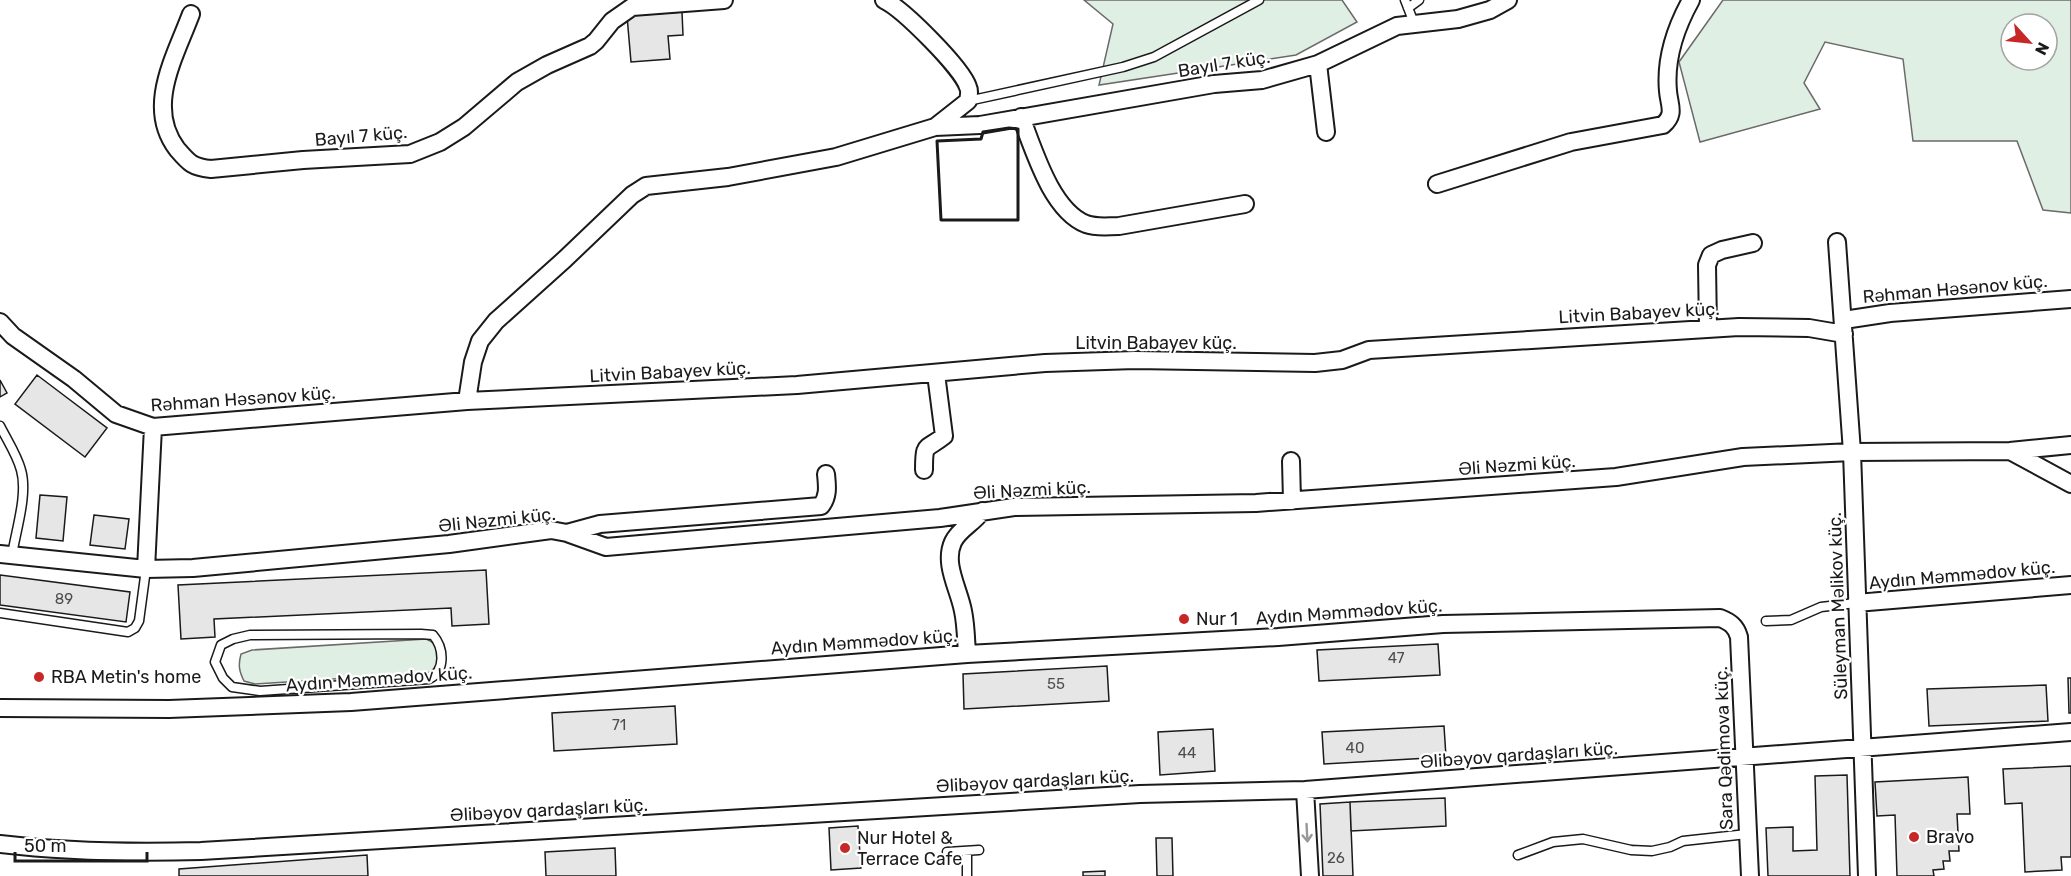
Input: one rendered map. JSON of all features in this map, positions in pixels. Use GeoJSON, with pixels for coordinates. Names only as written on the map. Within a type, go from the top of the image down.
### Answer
{"type":"FeatureCollection","features":[{"type":"Feature","properties":{"kind":"street","name":"Bayıl 7 küç."},"geometry":{"type":"LineString","coordinates":[[191,14],[164,92],[163,123],[173,143],[188,162],[198,167],[211,169],[303,160],[410,154],[440,142],[464,128],[517,82],[547,64],[590,46],[612,21],[632,7],[724,0]]}},
{"type":"Feature","properties":{"kind":"street"},"geometry":{"type":"LineString","coordinates":[[886,0],[910,19],[955,66],[968,86],[968,101]]}},
{"type":"Feature","properties":{"kind":"street","name":"Bayıl 7 küç."},"geometry":{"type":"LineString","coordinates":[[467,401],[471,371],[480,341],[496,321],[632,195],[646,186],[728,177],[836,158],[935,127],[980,125],[1214,84],[1262,80],[1318,64],[1397,26],[1409,10],[1458,19],[1490,10],[1508,0]]}},
{"type":"Feature","properties":{"kind":"street"},"geometry":{"type":"LineString","coordinates":[[1437,184],[1570,142],[1663,125],[1672,113],[1668,90],[1672,47],[1691,0]]}},
{"type":"Feature","properties":{"kind":"street"},"geometry":{"type":"LineString","coordinates":[[1318,64],[1326,132]]}},
{"type":"Feature","properties":{"kind":"street","name":"Bayıl 7 küç."},"geometry":{"type":"LineString","coordinates":[[935,127],[968,101]]}},
{"type":"Feature","properties":{"kind":"street"},"geometry":{"type":"LineString","coordinates":[[1021,117],[1053,191],[1075,219],[1088,225],[1119,226],[1245,204]]}},
{"type":"Feature","properties":{"kind":"street","name":"Süleyman Məlikov küç."},"geometry":{"type":"LineString","coordinates":[[1836,242],[1852,452],[1867,876]]}},
{"type":"Feature","properties":{"kind":"street"},"geometry":{"type":"LineString","coordinates":[[1708,328],[1707,265],[1711,255],[1753,243]]}},
{"type":"Feature","properties":{"kind":"street","name":"Rəhman Həsənov küç."},"geometry":{"type":"LineString","coordinates":[[1844,327],[1890,313],[2071,299]]}},
{"type":"Feature","properties":{"kind":"street","name":"Rəhman Həsənov küç."},"geometry":{"type":"LineString","coordinates":[[0,322],[7,338],[74,379],[116,414],[153,427],[467,401]]}},
{"type":"Feature","properties":{"kind":"street","name":"Litvin Babayev küç."},"geometry":{"type":"LineString","coordinates":[[467,401],[797,385],[1045,363],[1135,360],[1316,363],[1342,360],[1370,350],[1708,328],[1844,327]]}},
{"type":"Feature","properties":{"kind":"street"},"geometry":{"type":"LineString","coordinates":[[924,470],[926,446],[944,436],[936,374]]}},
{"type":"Feature","properties":{"kind":"street"},"geometry":{"type":"LineString","coordinates":[[146,569],[153,427]]}},
{"type":"Feature","properties":{"kind":"street","name":"Əli Nəzmi küç."},"geometry":{"type":"LineString","coordinates":[[6,555],[146,569],[193,568],[449,544],[551,530],[567,532],[606,548],[940,518],[1035,506],[1256,504],[1616,477],[1743,457],[1852,452],[2010,450],[2071,445]]}},
{"type":"Feature","properties":{"kind":"street"},"geometry":{"type":"LineString","coordinates":[[2010,450],[2071,484]]}},
{"type":"Feature","properties":{"kind":"street"},"geometry":{"type":"LineString","coordinates":[[1291,461],[1292,501]]}},
{"type":"Feature","properties":{"kind":"street"},"geometry":{"type":"LineString","coordinates":[[567,532],[600,524],[821,506],[827,494],[826,474]]}},
{"type":"Feature","properties":{"kind":"street"},"geometry":{"type":"LineString","coordinates":[[967,654],[963,611],[950,560],[952,544],[959,532],[982,511]]}},
{"type":"Feature","properties":{"kind":"street","name":"Aydın Məmmədov küç."},"geometry":{"type":"LineString","coordinates":[[1856,603],[2071,585]]}},
{"type":"Feature","properties":{"kind":"street","name":"Aydın Məmmədov küç."},"geometry":{"type":"LineString","coordinates":[[0,708],[179,709],[351,702],[967,654],[1278,637],[1494,622],[1720,618],[1730,622]]}},
{"type":"Feature","properties":{"kind":"street","name":"Sara Qədimova küç."},"geometry":{"type":"LineString","coordinates":[[1730,622],[1737,629],[1739,637],[1750,876]]}},
{"type":"Feature","properties":{"kind":"street","name":"Əlibəyov qardaşları küç."},"geometry":{"type":"LineString","coordinates":[[0,844],[50,850],[124,854],[201,851],[1140,794],[1305,790],[2071,732]]}},
{"type":"Feature","properties":{"kind":"street"},"geometry":{"type":"LineString","coordinates":[[1305,790],[1310,876]]}},
{"type":"Feature","properties":{"kind":"lane"},"geometry":{"type":"LineString","coordinates":[[968,101],[1123,67],[1154,57],[1259,0]]}},
{"type":"Feature","properties":{"kind":"lane"},"geometry":{"type":"LineString","coordinates":[[1409,10],[1419,0]]}},
{"type":"Feature","properties":{"kind":"lane"},"geometry":{"type":"LineString","coordinates":[[0,426],[20,467],[23,488],[6,555]]}},
{"type":"Feature","properties":{"kind":"lane"},"geometry":{"type":"LineString","coordinates":[[0,613],[128,632],[135,628],[139,621],[146,569]]}},
{"type":"Feature","properties":{"kind":"lane"},"geometry":{"type":"LineString","coordinates":[[1766,621],[1791,620],[1821,607],[1856,603]]}},
{"type":"Feature","properties":{"kind":"lane"},"geometry":{"type":"LineString","coordinates":[[421,634],[433,635],[439,642],[442,661],[435,676],[429,679],[350,684],[260,691],[232,687],[223,678],[215,662],[220,645],[250,635],[421,634]]}},
{"type":"Feature","properties":{"kind":"lane"},"geometry":{"type":"LineString","coordinates":[[350,684],[351,702]]}},
{"type":"Feature","properties":{"kind":"lane"},"geometry":{"type":"LineString","coordinates":[[1518,855],[1553,842],[1583,839],[1631,850],[1652,851],[1683,841],[1747,834]]}},
{"type":"Feature","properties":{"kind":"lane"},"geometry":{"type":"LineString","coordinates":[[947,852],[979,850]]}},
{"type":"Feature","properties":{"kind":"lane"},"geometry":{"type":"LineString","coordinates":[[967,851],[968,876]]}},
{"type":"Feature","properties":{"kind":"green space"},"geometry":{"type":"Polygon","coordinates":[[[1084,0],[1342,0],[1357,22],[1296,55],[1099,85],[1113,24],[1084,0]]]}},
{"type":"Feature","properties":{"kind":"green space"},"geometry":{"type":"Polygon","coordinates":[[[1723,0],[2071,0],[2071,213],[2043,210],[2017,141],[1913,141],[1903,59],[1825,42],[1804,83],[1820,109],[1700,142],[1679,62],[1723,0]]]}},
{"type":"Feature","properties":{"kind":"green space"},"geometry":{"type":"Polygon","coordinates":[[[426,639],[436,646],[439,655],[436,665],[428,673],[255,684],[244,681],[241,674],[241,654],[252,650],[426,639]]]}},
{"type":"Feature","properties":{"kind":"building"},"geometry":{"type":"Polygon","coordinates":[[[682,12],[683,35],[668,36],[670,59],[631,62],[627,16],[682,12]]]}},
{"type":"Feature","properties":{"kind":"building"},"geometry":{"type":"Polygon","coordinates":[[[37,375],[107,428],[85,457],[15,404],[37,375]]]}},
{"type":"Feature","properties":{"kind":"building"},"geometry":{"type":"Polygon","coordinates":[[[0,380],[7,393],[0,397],[0,380]]]}},
{"type":"Feature","properties":{"kind":"building"},"geometry":{"type":"Polygon","coordinates":[[[40,495],[67,497],[63,541],[36,538],[40,495]]]}},
{"type":"Feature","properties":{"kind":"building"},"geometry":{"type":"Polygon","coordinates":[[[94,515],[129,519],[125,549],[90,545],[94,515]]]}},
{"type":"Feature","properties":{"kind":"building"},"geometry":{"type":"Polygon","coordinates":[[[486,570],[489,624],[452,626],[451,608],[214,619],[215,637],[181,639],[178,585],[486,570]]]}},
{"type":"Feature","properties":{"kind":"building"},"geometry":{"type":"Polygon","coordinates":[[[0,575],[130,592],[126,622],[0,605],[0,575]]]}},
{"type":"Feature","properties":{"kind":"building"},"geometry":{"type":"Polygon","coordinates":[[[1438,644],[1440,675],[1319,681],[1317,650],[1438,644]]]}},
{"type":"Feature","properties":{"kind":"building"},"geometry":{"type":"Polygon","coordinates":[[[1107,666],[1109,701],[964,709],[963,674],[1107,666]]]}},
{"type":"Feature","properties":{"kind":"building"},"geometry":{"type":"Polygon","coordinates":[[[2068,678],[2071,678],[2071,713],[2069,713],[2068,678]]]}},
{"type":"Feature","properties":{"kind":"building"},"geometry":{"type":"Polygon","coordinates":[[[2046,685],[2048,721],[1929,726],[1927,689],[2046,685]]]}},
{"type":"Feature","properties":{"kind":"building"},"geometry":{"type":"Polygon","coordinates":[[[675,706],[677,744],[554,751],[552,713],[675,706]]]}},
{"type":"Feature","properties":{"kind":"building"},"geometry":{"type":"Polygon","coordinates":[[[1444,726],[1446,757],[1324,764],[1322,732],[1444,726]]]}},
{"type":"Feature","properties":{"kind":"building"},"geometry":{"type":"Polygon","coordinates":[[[1213,729],[1215,771],[1160,775],[1158,732],[1213,729]]]}},
{"type":"Feature","properties":{"kind":"building"},"geometry":{"type":"Polygon","coordinates":[[[2071,766],[2071,857],[2061,857],[2062,870],[2025,872],[2022,803],[2005,804],[2003,769],[2071,766]]]}},
{"type":"Feature","properties":{"kind":"building"},"geometry":{"type":"Polygon","coordinates":[[[1847,775],[1850,876],[1768,876],[1766,828],[1793,827],[1793,851],[1817,850],[1815,776],[1847,775]]]}},
{"type":"Feature","properties":{"kind":"building"},"geometry":{"type":"Polygon","coordinates":[[[1968,777],[1970,814],[1957,814],[1959,851],[1949,851],[1950,861],[1943,861],[1944,869],[1933,870],[1934,876],[1897,876],[1895,815],[1877,816],[1875,782],[1968,777]]]}},
{"type":"Feature","properties":{"kind":"building"},"geometry":{"type":"Polygon","coordinates":[[[1445,798],[1446,826],[1351,831],[1350,802],[1445,798]]]}},
{"type":"Feature","properties":{"kind":"building"},"geometry":{"type":"Polygon","coordinates":[[[1350,802],[1353,876],[1323,876],[1320,804],[1350,802]]]}},
{"type":"Feature","properties":{"kind":"building","name":"Nur Hotel & Terrace Cafe"},"geometry":{"type":"Polygon","coordinates":[[[858,826],[861,868],[831,870],[829,828],[858,826]]]}},
{"type":"Feature","properties":{"kind":"building"},"geometry":{"type":"Polygon","coordinates":[[[1156,838],[1172,838],[1173,876],[1157,876],[1156,838]]]}},
{"type":"Feature","properties":{"kind":"building"},"geometry":{"type":"Polygon","coordinates":[[[615,848],[616,876],[546,876],[545,852],[615,848]]]}},
{"type":"Feature","properties":{"kind":"building"},"geometry":{"type":"Polygon","coordinates":[[[367,855],[368,876],[179,876],[179,869],[367,855]]]}},
{"type":"Feature","properties":{"kind":"building"},"geometry":{"type":"Polygon","coordinates":[[[1105,871],[1105,876],[1083,876],[1083,872],[1105,871]]]}},
{"type":"Feature","properties":{"kind":"wall"},"geometry":{"type":"LineString","coordinates":[[1009,128],[1018,129],[1018,220],[941,220],[937,141],[981,139],[983,132],[1009,128]]}},
{"type":"Feature","properties":{"kind":"place","name":"Nur 1"},"geometry":{"type":"Point","coordinates":[1184,619]}},
{"type":"Feature","properties":{"kind":"place","name":"RBA Metin's home"},"geometry":{"type":"Point","coordinates":[39,677]}},
{"type":"Feature","properties":{"kind":"place","name":"Bravo"},"geometry":{"type":"Point","coordinates":[1914,837]}},
{"type":"Feature","properties":{"kind":"place","name":"Nur Hotel & Terrace Cafe"},"geometry":{"type":"Point","coordinates":[845,848]}}]}
